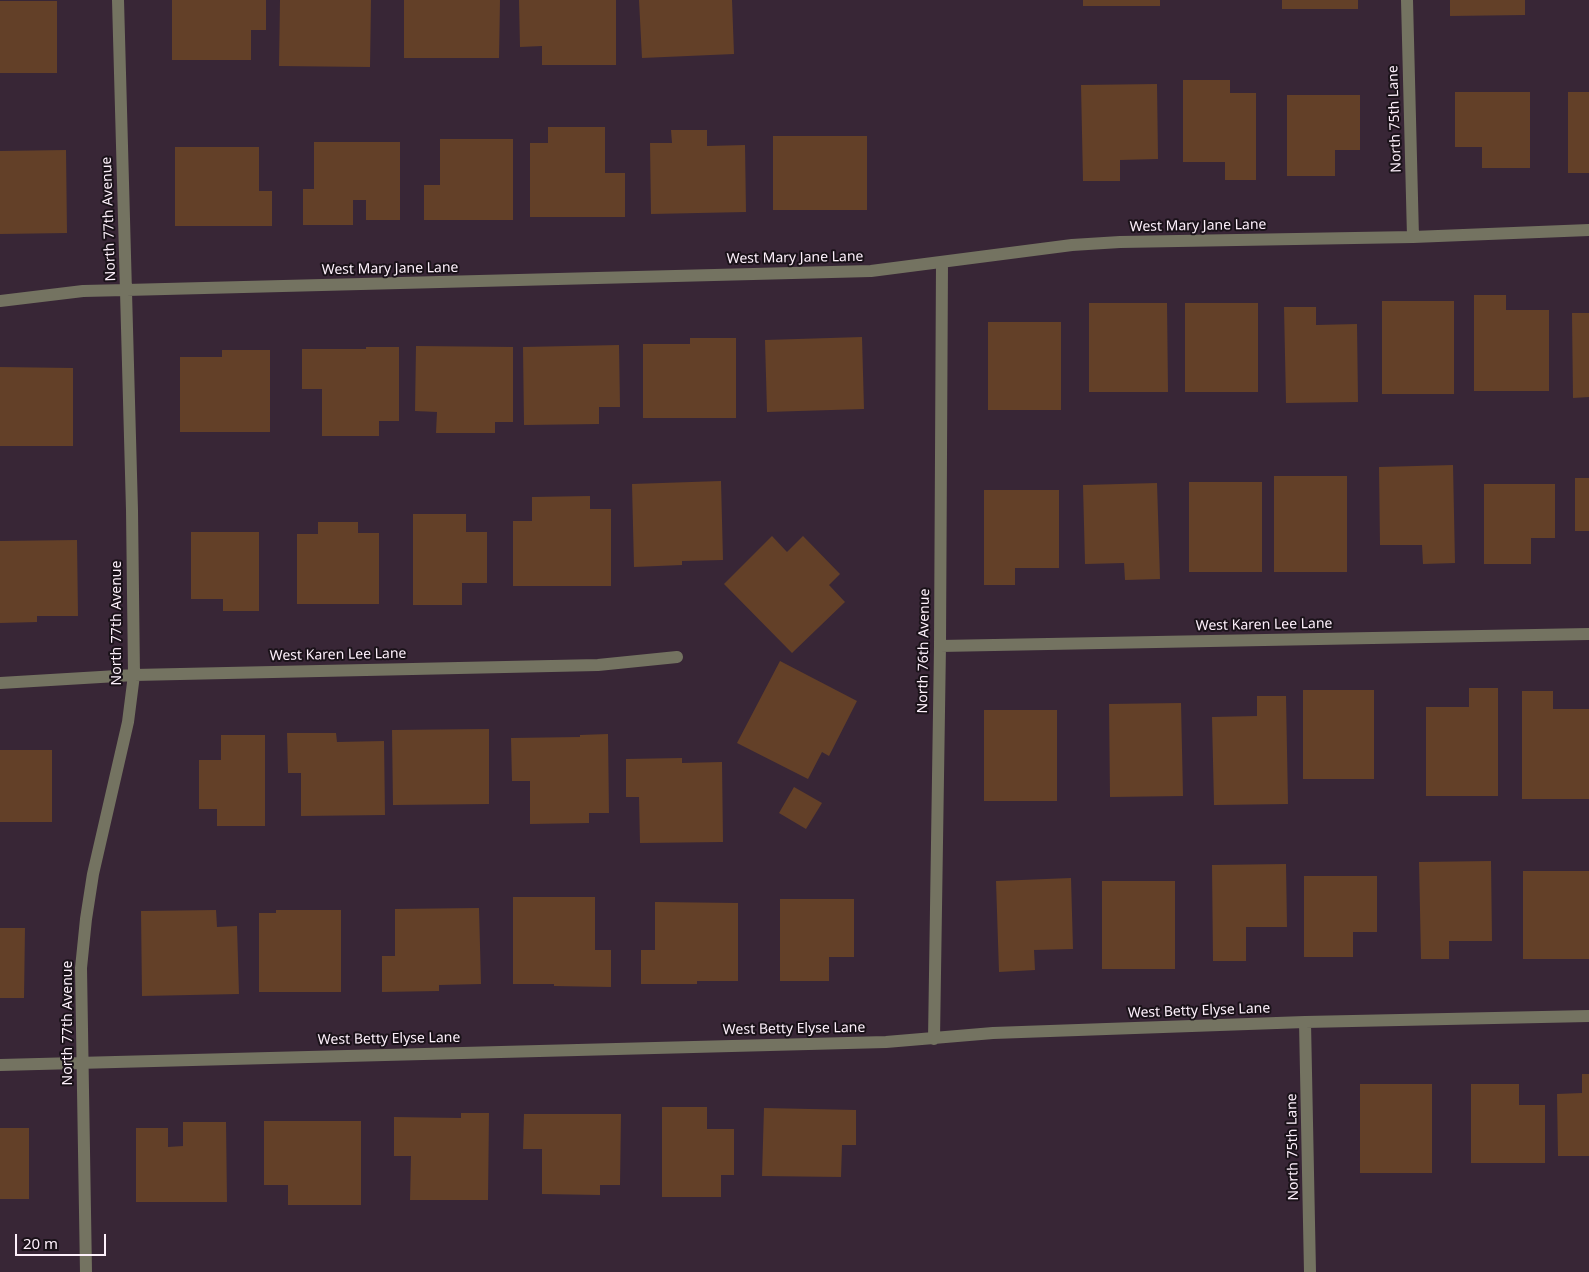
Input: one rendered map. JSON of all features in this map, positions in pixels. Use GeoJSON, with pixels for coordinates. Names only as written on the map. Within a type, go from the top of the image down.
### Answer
{"type":"FeatureCollection","features":[{"type":"Feature","properties":{"kind":"street","name":"North 77th Avenue"},"geometry":{"type":"LineString","coordinates":[[86,1272],[82,968],[92,874],[128,722],[134,675],[118,0]]}},
{"type":"Feature","properties":{"kind":"street","name":"North 75th Lane"},"geometry":{"type":"LineString","coordinates":[[1407,0],[1413,237]]}},
{"type":"Feature","properties":{"kind":"street","name":"West Mary Jane Lane"},"geometry":{"type":"LineString","coordinates":[[0,301],[83,291],[871,271],[1072,246],[1120,242],[1413,237],[1589,230]]}},
{"type":"Feature","properties":{"kind":"street","name":"North 76th Avenue"},"geometry":{"type":"LineString","coordinates":[[934,1039],[940,646],[942,263]]}},
{"type":"Feature","properties":{"kind":"street","name":"West Karen Lee Lane"},"geometry":{"type":"LineString","coordinates":[[940,646],[1589,634]]}},
{"type":"Feature","properties":{"kind":"street","name":"West Karen Lee Lane"},"geometry":{"type":"LineString","coordinates":[[0,683],[134,675],[598,665],[676,657]]}},
{"type":"Feature","properties":{"kind":"street","name":"West Betty Elyse Lane"},"geometry":{"type":"LineString","coordinates":[[0,1065],[886,1042],[993,1032],[1305,1022],[1589,1016]]}},
{"type":"Feature","properties":{"kind":"street","name":"North 75th Lane"},"geometry":{"type":"LineString","coordinates":[[1305,1022],[1310,1272]]}},
{"type":"Feature","properties":{"kind":"building"},"geometry":{"type":"Polygon","coordinates":[[[172,0],[266,0],[266,30],[251,30],[251,60],[172,60],[172,0]]]}},
{"type":"Feature","properties":{"kind":"building"},"geometry":{"type":"Polygon","coordinates":[[[280,0],[371,0],[370,67],[279,66],[280,0]]]}},
{"type":"Feature","properties":{"kind":"building"},"geometry":{"type":"Polygon","coordinates":[[[404,0],[500,0],[499,58],[404,58],[404,0]]]}},
{"type":"Feature","properties":{"kind":"building"},"geometry":{"type":"Polygon","coordinates":[[[519,0],[616,0],[616,65],[542,65],[542,46],[520,47],[519,0]]]}},
{"type":"Feature","properties":{"kind":"building"},"geometry":{"type":"Polygon","coordinates":[[[639,0],[732,0],[734,54],[642,58],[639,0]]]}},
{"type":"Feature","properties":{"kind":"building"},"geometry":{"type":"Polygon","coordinates":[[[1083,0],[1160,0],[1160,6],[1083,6],[1083,0]]]}},
{"type":"Feature","properties":{"kind":"building"},"geometry":{"type":"Polygon","coordinates":[[[1282,0],[1358,0],[1358,9],[1282,9],[1282,0]]]}},
{"type":"Feature","properties":{"kind":"building"},"geometry":{"type":"Polygon","coordinates":[[[1450,0],[1525,0],[1525,15],[1450,16],[1450,0]]]}},
{"type":"Feature","properties":{"kind":"building"},"geometry":{"type":"Polygon","coordinates":[[[0,1],[57,1],[57,73],[0,73],[0,1]]]}},
{"type":"Feature","properties":{"kind":"building"},"geometry":{"type":"Polygon","coordinates":[[[1183,80],[1230,80],[1230,93],[1256,93],[1256,180],[1225,180],[1225,162],[1183,162],[1183,80]]]}},
{"type":"Feature","properties":{"kind":"building"},"geometry":{"type":"Polygon","coordinates":[[[1157,84],[1158,159],[1120,160],[1120,181],[1083,181],[1081,85],[1157,84]]]}},
{"type":"Feature","properties":{"kind":"building"},"geometry":{"type":"Polygon","coordinates":[[[1455,92],[1530,92],[1530,168],[1482,168],[1482,147],[1455,147],[1455,92]]]}},
{"type":"Feature","properties":{"kind":"building"},"geometry":{"type":"Polygon","coordinates":[[[1568,92],[1589,92],[1589,173],[1568,173],[1568,92]]]}},
{"type":"Feature","properties":{"kind":"building"},"geometry":{"type":"Polygon","coordinates":[[[1287,95],[1360,95],[1360,150],[1335,150],[1335,176],[1287,176],[1287,95]]]}},
{"type":"Feature","properties":{"kind":"building"},"geometry":{"type":"Polygon","coordinates":[[[548,127],[605,127],[605,173],[625,173],[625,217],[530,217],[530,143],[548,143],[548,127]]]}},
{"type":"Feature","properties":{"kind":"building"},"geometry":{"type":"Polygon","coordinates":[[[671,130],[707,130],[707,146],[745,145],[746,212],[651,214],[650,143],[672,143],[671,130]]]}},
{"type":"Feature","properties":{"kind":"building"},"geometry":{"type":"Polygon","coordinates":[[[773,136],[867,136],[867,210],[773,210],[773,136]]]}},
{"type":"Feature","properties":{"kind":"building"},"geometry":{"type":"Polygon","coordinates":[[[440,139],[513,139],[513,220],[424,220],[424,185],[440,185],[440,139]]]}},
{"type":"Feature","properties":{"kind":"building"},"geometry":{"type":"Polygon","coordinates":[[[314,142],[400,142],[400,220],[366,220],[366,200],[353,200],[353,225],[303,225],[303,189],[314,189],[314,142]]]}},
{"type":"Feature","properties":{"kind":"building"},"geometry":{"type":"Polygon","coordinates":[[[175,147],[259,147],[259,191],[272,191],[272,226],[175,226],[175,147]]]}},
{"type":"Feature","properties":{"kind":"building"},"geometry":{"type":"Polygon","coordinates":[[[66,150],[67,233],[0,234],[0,151],[66,150]]]}},
{"type":"Feature","properties":{"kind":"building"},"geometry":{"type":"Polygon","coordinates":[[[1474,295],[1506,295],[1506,310],[1549,310],[1549,391],[1474,391],[1474,295]]]}},
{"type":"Feature","properties":{"kind":"building"},"geometry":{"type":"Polygon","coordinates":[[[1382,301],[1454,301],[1454,394],[1382,394],[1382,301]]]}},
{"type":"Feature","properties":{"kind":"building"},"geometry":{"type":"Polygon","coordinates":[[[1089,303],[1167,303],[1168,392],[1089,392],[1089,303]]]}},
{"type":"Feature","properties":{"kind":"building"},"geometry":{"type":"Polygon","coordinates":[[[1185,303],[1258,303],[1258,392],[1185,392],[1185,303]]]}},
{"type":"Feature","properties":{"kind":"building"},"geometry":{"type":"Polygon","coordinates":[[[1284,307],[1316,307],[1316,325],[1357,324],[1358,402],[1286,403],[1284,307]]]}},
{"type":"Feature","properties":{"kind":"building"},"geometry":{"type":"Polygon","coordinates":[[[1572,313],[1589,313],[1589,397],[1573,398],[1572,313]]]}},
{"type":"Feature","properties":{"kind":"building"},"geometry":{"type":"Polygon","coordinates":[[[988,322],[1061,322],[1061,410],[988,410],[988,322]]]}},
{"type":"Feature","properties":{"kind":"building"},"geometry":{"type":"Polygon","coordinates":[[[862,337],[864,409],[767,412],[765,340],[862,337]]]}},
{"type":"Feature","properties":{"kind":"building"},"geometry":{"type":"Polygon","coordinates":[[[690,338],[736,338],[736,418],[643,418],[643,344],[690,344],[690,338]]]}},
{"type":"Feature","properties":{"kind":"building"},"geometry":{"type":"Polygon","coordinates":[[[619,345],[620,407],[599,407],[599,424],[524,425],[523,347],[619,345]]]}},
{"type":"Feature","properties":{"kind":"building"},"geometry":{"type":"Polygon","coordinates":[[[416,346],[513,347],[513,422],[495,422],[495,433],[436,433],[437,412],[415,411],[416,346]]]}},
{"type":"Feature","properties":{"kind":"building"},"geometry":{"type":"Polygon","coordinates":[[[366,347],[399,347],[399,421],[379,421],[379,436],[322,436],[322,389],[302,389],[302,349],[366,349],[366,347]]]}},
{"type":"Feature","properties":{"kind":"building"},"geometry":{"type":"Polygon","coordinates":[[[222,350],[270,350],[270,432],[180,432],[180,357],[222,357],[222,350]]]}},
{"type":"Feature","properties":{"kind":"building"},"geometry":{"type":"Polygon","coordinates":[[[0,367],[73,368],[73,446],[0,446],[0,367]]]}},
{"type":"Feature","properties":{"kind":"building"},"geometry":{"type":"Polygon","coordinates":[[[1453,465],[1455,563],[1423,564],[1422,545],[1380,545],[1379,467],[1453,465]]]}},
{"type":"Feature","properties":{"kind":"building"},"geometry":{"type":"Polygon","coordinates":[[[1274,476],[1347,476],[1347,572],[1274,572],[1274,476]]]}},
{"type":"Feature","properties":{"kind":"building"},"geometry":{"type":"Polygon","coordinates":[[[1575,478],[1589,478],[1589,531],[1575,531],[1575,478]]]}},
{"type":"Feature","properties":{"kind":"building"},"geometry":{"type":"Polygon","coordinates":[[[721,481],[723,560],[682,561],[682,565],[634,567],[632,484],[721,481]]]}},
{"type":"Feature","properties":{"kind":"building"},"geometry":{"type":"Polygon","coordinates":[[[1189,482],[1262,482],[1262,572],[1189,572],[1189,482]]]}},
{"type":"Feature","properties":{"kind":"building"},"geometry":{"type":"Polygon","coordinates":[[[1157,483],[1160,579],[1125,580],[1124,563],[1085,564],[1083,485],[1157,483]]]}},
{"type":"Feature","properties":{"kind":"building"},"geometry":{"type":"Polygon","coordinates":[[[1484,484],[1555,484],[1555,538],[1531,538],[1531,564],[1484,564],[1484,484]]]}},
{"type":"Feature","properties":{"kind":"building"},"geometry":{"type":"Polygon","coordinates":[[[984,490],[1059,490],[1059,568],[1015,568],[1015,585],[984,585],[984,490]]]}},
{"type":"Feature","properties":{"kind":"building"},"geometry":{"type":"Polygon","coordinates":[[[590,496],[590,509],[611,509],[611,586],[513,586],[513,521],[532,521],[532,497],[590,496]]]}},
{"type":"Feature","properties":{"kind":"building"},"geometry":{"type":"Polygon","coordinates":[[[413,514],[466,514],[466,532],[487,532],[487,583],[462,583],[462,605],[413,605],[413,514]]]}},
{"type":"Feature","properties":{"kind":"building"},"geometry":{"type":"Polygon","coordinates":[[[318,522],[358,522],[358,533],[379,533],[379,604],[297,604],[297,534],[318,534],[318,522]]]}},
{"type":"Feature","properties":{"kind":"building"},"geometry":{"type":"Polygon","coordinates":[[[191,532],[259,532],[259,611],[223,611],[223,599],[191,599],[191,532]]]}},
{"type":"Feature","properties":{"kind":"building"},"geometry":{"type":"Polygon","coordinates":[[[772,536],[787,552],[803,536],[840,574],[829,585],[845,602],[792,653],[724,584],[772,536]]]}},
{"type":"Feature","properties":{"kind":"building"},"geometry":{"type":"Polygon","coordinates":[[[77,540],[78,616],[37,616],[37,622],[0,623],[0,541],[77,540]]]}},
{"type":"Feature","properties":{"kind":"building"},"geometry":{"type":"Polygon","coordinates":[[[780,661],[857,701],[829,756],[822,752],[808,779],[737,743],[780,661]]]}},
{"type":"Feature","properties":{"kind":"building"},"geometry":{"type":"Polygon","coordinates":[[[1469,688],[1498,688],[1498,796],[1426,796],[1426,707],[1469,707],[1469,688]]]}},
{"type":"Feature","properties":{"kind":"building"},"geometry":{"type":"Polygon","coordinates":[[[1303,690],[1374,690],[1374,779],[1303,779],[1303,690]]]}},
{"type":"Feature","properties":{"kind":"building"},"geometry":{"type":"Polygon","coordinates":[[[1522,691],[1553,691],[1553,709],[1589,709],[1589,799],[1522,799],[1522,691]]]}},
{"type":"Feature","properties":{"kind":"building"},"geometry":{"type":"Polygon","coordinates":[[[1257,696],[1286,696],[1288,804],[1214,805],[1212,717],[1257,716],[1257,696]]]}},
{"type":"Feature","properties":{"kind":"building"},"geometry":{"type":"Polygon","coordinates":[[[1181,703],[1183,796],[1110,797],[1109,704],[1181,703]]]}},
{"type":"Feature","properties":{"kind":"building"},"geometry":{"type":"Polygon","coordinates":[[[984,710],[1057,710],[1057,801],[984,801],[984,710]]]}},
{"type":"Feature","properties":{"kind":"building"},"geometry":{"type":"Polygon","coordinates":[[[489,729],[489,804],[393,805],[392,730],[489,729]]]}},
{"type":"Feature","properties":{"kind":"building"},"geometry":{"type":"Polygon","coordinates":[[[287,733],[336,733],[337,742],[384,741],[385,815],[301,816],[301,773],[288,773],[287,733]]]}},
{"type":"Feature","properties":{"kind":"building"},"geometry":{"type":"Polygon","coordinates":[[[608,734],[609,813],[589,813],[589,823],[530,824],[530,781],[512,781],[511,738],[580,737],[580,735],[608,734]]]}},
{"type":"Feature","properties":{"kind":"building"},"geometry":{"type":"Polygon","coordinates":[[[221,735],[265,735],[265,826],[217,826],[217,809],[199,809],[199,760],[221,760],[221,735]]]}},
{"type":"Feature","properties":{"kind":"building"},"geometry":{"type":"Polygon","coordinates":[[[0,750],[52,750],[52,822],[0,822],[0,750]]]}},
{"type":"Feature","properties":{"kind":"building"},"geometry":{"type":"Polygon","coordinates":[[[682,758],[682,763],[722,762],[723,842],[640,843],[639,797],[626,797],[626,759],[682,758]]]}},
{"type":"Feature","properties":{"kind":"building"},"geometry":{"type":"Polygon","coordinates":[[[794,787],[822,803],[806,829],[779,813],[794,787]]]}},
{"type":"Feature","properties":{"kind":"building"},"geometry":{"type":"Polygon","coordinates":[[[1491,861],[1492,941],[1449,941],[1449,959],[1421,959],[1419,862],[1491,861]]]}},
{"type":"Feature","properties":{"kind":"building"},"geometry":{"type":"Polygon","coordinates":[[[1286,864],[1287,927],[1246,927],[1246,961],[1213,961],[1212,865],[1286,864]]]}},
{"type":"Feature","properties":{"kind":"building"},"geometry":{"type":"Polygon","coordinates":[[[1523,871],[1589,871],[1589,959],[1523,959],[1523,871]]]}},
{"type":"Feature","properties":{"kind":"building"},"geometry":{"type":"Polygon","coordinates":[[[1304,876],[1377,876],[1377,932],[1353,932],[1353,957],[1304,957],[1304,876]]]}},
{"type":"Feature","properties":{"kind":"building"},"geometry":{"type":"Polygon","coordinates":[[[1071,878],[1073,949],[1034,950],[1035,970],[999,972],[996,881],[1071,878]]]}},
{"type":"Feature","properties":{"kind":"building"},"geometry":{"type":"Polygon","coordinates":[[[1102,881],[1175,881],[1175,969],[1102,969],[1102,881]]]}},
{"type":"Feature","properties":{"kind":"building"},"geometry":{"type":"Polygon","coordinates":[[[513,897],[595,897],[595,950],[611,950],[611,987],[513,984],[513,897]]]}},
{"type":"Feature","properties":{"kind":"building"},"geometry":{"type":"Polygon","coordinates":[[[780,899],[854,899],[854,957],[829,957],[829,981],[780,981],[780,899]]]}},
{"type":"Feature","properties":{"kind":"building"},"geometry":{"type":"Polygon","coordinates":[[[655,902],[738,903],[738,981],[697,981],[697,984],[641,984],[641,950],[655,950],[655,902]]]}},
{"type":"Feature","properties":{"kind":"building"},"geometry":{"type":"Polygon","coordinates":[[[479,908],[481,984],[439,985],[439,991],[382,992],[382,956],[395,956],[395,909],[479,908]]]}},
{"type":"Feature","properties":{"kind":"building"},"geometry":{"type":"Polygon","coordinates":[[[216,910],[217,927],[237,926],[239,994],[142,996],[141,911],[216,910]]]}},
{"type":"Feature","properties":{"kind":"building"},"geometry":{"type":"Polygon","coordinates":[[[276,910],[341,910],[341,992],[259,992],[259,913],[276,913],[276,910]]]}},
{"type":"Feature","properties":{"kind":"building"},"geometry":{"type":"Polygon","coordinates":[[[0,928],[25,928],[24,998],[0,998],[0,928]]]}},
{"type":"Feature","properties":{"kind":"building"},"geometry":{"type":"Polygon","coordinates":[[[1582,1074],[1589,1074],[1589,1156],[1558,1156],[1557,1094],[1582,1093],[1582,1074]]]}},
{"type":"Feature","properties":{"kind":"building"},"geometry":{"type":"Polygon","coordinates":[[[1360,1084],[1432,1084],[1432,1173],[1360,1173],[1360,1084]]]}},
{"type":"Feature","properties":{"kind":"building"},"geometry":{"type":"Polygon","coordinates":[[[1471,1084],[1519,1084],[1519,1105],[1545,1105],[1545,1163],[1471,1163],[1471,1084]]]}},
{"type":"Feature","properties":{"kind":"building"},"geometry":{"type":"Polygon","coordinates":[[[662,1107],[707,1107],[707,1129],[734,1129],[734,1175],[721,1175],[721,1197],[662,1197],[662,1107]]]}},
{"type":"Feature","properties":{"kind":"building"},"geometry":{"type":"Polygon","coordinates":[[[764,1108],[856,1110],[856,1145],[842,1145],[841,1177],[762,1176],[764,1108]]]}},
{"type":"Feature","properties":{"kind":"building"},"geometry":{"type":"Polygon","coordinates":[[[461,1113],[489,1113],[488,1200],[410,1200],[411,1156],[394,1156],[394,1117],[461,1118],[461,1113]]]}},
{"type":"Feature","properties":{"kind":"building"},"geometry":{"type":"Polygon","coordinates":[[[524,1114],[621,1114],[620,1185],[600,1185],[600,1195],[542,1194],[542,1149],[523,1149],[524,1114]]]}},
{"type":"Feature","properties":{"kind":"building"},"geometry":{"type":"Polygon","coordinates":[[[264,1121],[361,1121],[361,1205],[288,1205],[288,1185],[264,1185],[264,1121]]]}},
{"type":"Feature","properties":{"kind":"building"},"geometry":{"type":"Polygon","coordinates":[[[183,1122],[226,1122],[227,1202],[136,1202],[136,1128],[168,1128],[168,1147],[183,1146],[183,1122]]]}},
{"type":"Feature","properties":{"kind":"building"},"geometry":{"type":"Polygon","coordinates":[[[0,1128],[29,1128],[29,1199],[0,1199],[0,1128]]]}}]}
